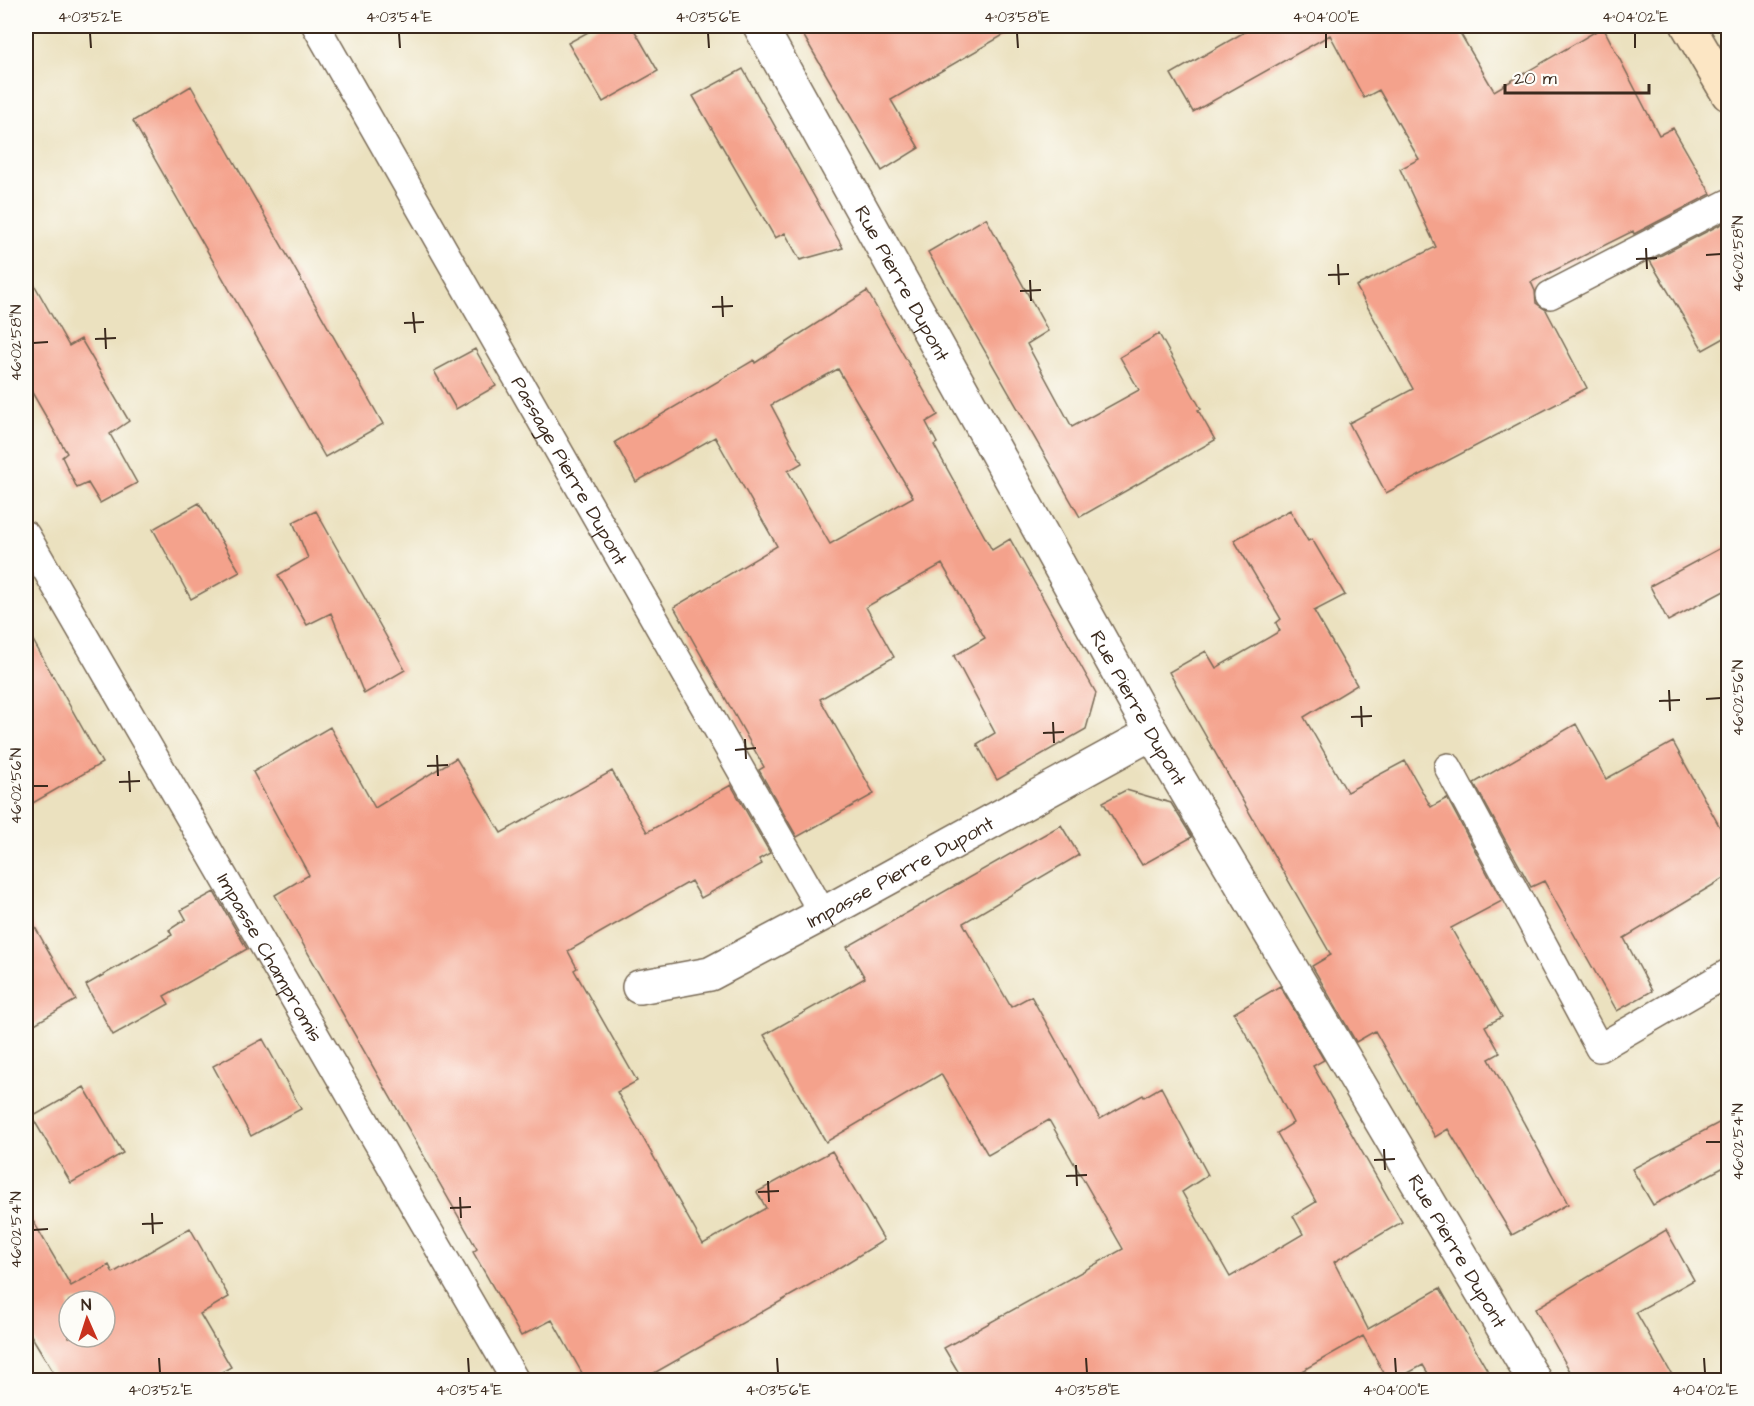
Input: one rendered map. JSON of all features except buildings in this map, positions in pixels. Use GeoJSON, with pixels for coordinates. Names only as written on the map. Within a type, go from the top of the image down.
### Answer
{"type":"FeatureCollection","features":[{"type":"Feature","properties":{"kind":"main road"},"geometry":{"type":"LineString","coordinates":[[1688,26],[1728,94]]}},
{"type":"Feature","properties":{"kind":"street","name":"Rue Pierre Dupont"},"geometry":{"type":"LineString","coordinates":[[760,26],[1152,733],[1534,1380]]}},
{"type":"Feature","properties":{"kind":"street","name":"Impasse Pierre Dupont"},"geometry":{"type":"LineString","coordinates":[[639,987],[710,974],[1152,733]]}},
{"type":"Feature","properties":{"kind":"lane","name":"Passage Pierre Dupont"},"geometry":{"type":"LineString","coordinates":[[316,26],[823,914]]}},
{"type":"Feature","properties":{"kind":"lane"},"geometry":{"type":"LineString","coordinates":[[1550,295],[1728,203]]}},
{"type":"Feature","properties":{"kind":"lane","name":"Impasse Champromis"},"geometry":{"type":"LineString","coordinates":[[26,535],[515,1380]]}},
{"type":"Feature","properties":{"kind":"lane"},"geometry":{"type":"LineString","coordinates":[[1448,767],[1599,1048],[1728,973]]}}]}
